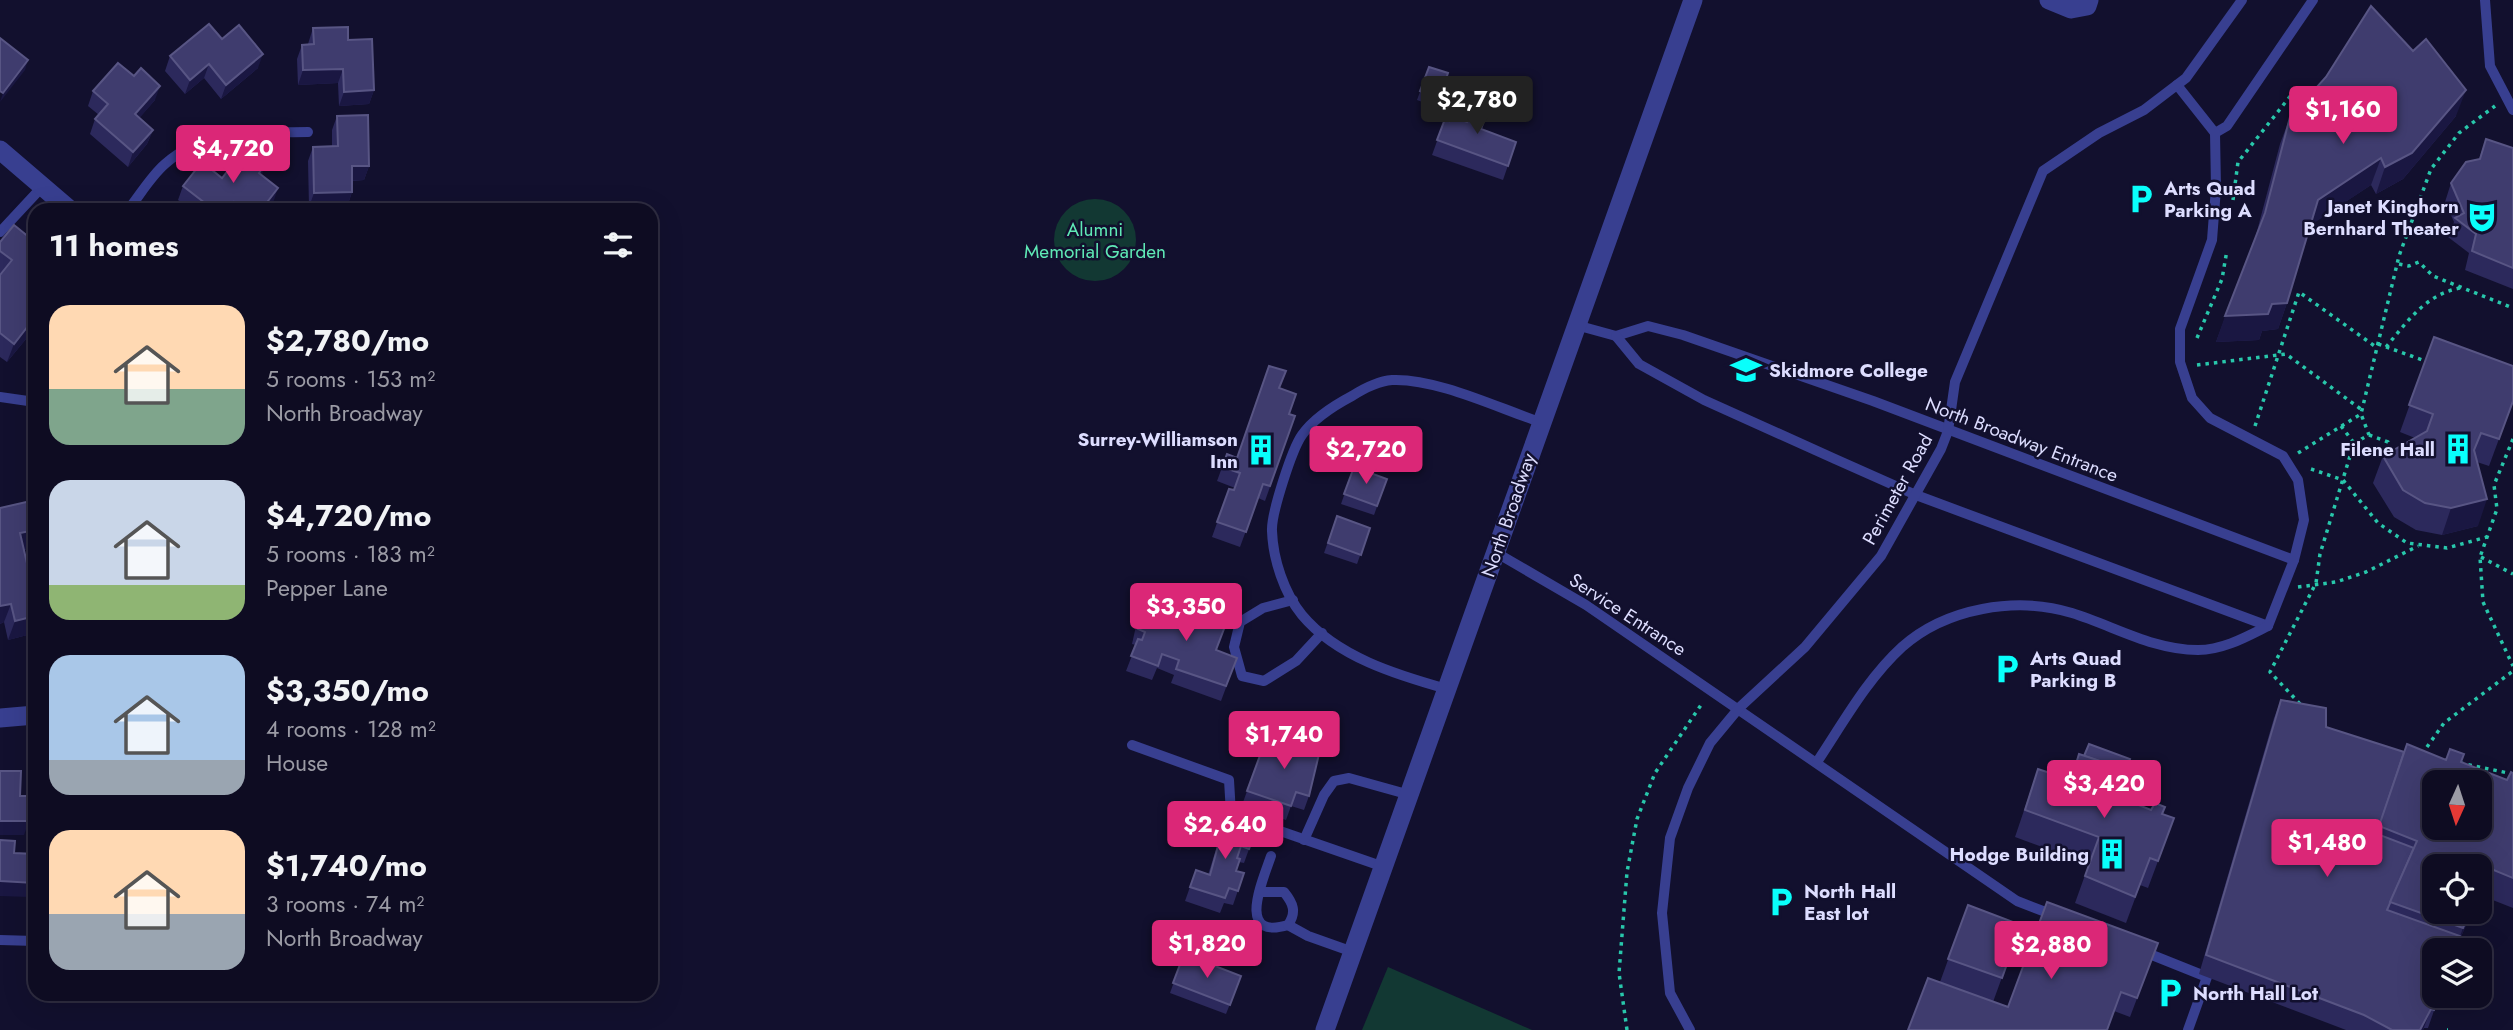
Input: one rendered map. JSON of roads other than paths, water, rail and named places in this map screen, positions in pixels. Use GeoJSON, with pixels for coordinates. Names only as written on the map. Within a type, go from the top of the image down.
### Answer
{"type":"FeatureCollection","features":[{"type":"Feature","properties":{"kind":"street","name":"North Broadway"},"geometry":{"type":"LineString","coordinates":[[1325,1030],[1693,0]]}},
{"type":"Feature","properties":{"kind":"street"},"geometry":{"type":"LineString","coordinates":[[2049,0],[2071,9],[2087,6],[2089,0]]}},
{"type":"Feature","properties":{"kind":"street"},"geometry":{"type":"LineString","coordinates":[[0,150],[61,203]]}},
{"type":"Feature","properties":{"kind":"street"},"geometry":{"type":"LineString","coordinates":[[0,718],[28,716]]}},
{"type":"Feature","properties":{"kind":"lane","name":"Perimeter Road"},"geometry":{"type":"LineString","coordinates":[[1690,1030],[1670,993],[1662,913],[1670,838],[1710,743],[1739,708],[1805,647],[1881,556],[1948,431],[1955,382],[2043,171],[2099,133],[2144,110],[2186,78],[2242,0]]}},
{"type":"Feature","properties":{"kind":"lane"},"geometry":{"type":"LineString","coordinates":[[2215,133],[2227,126],[2313,0]]}},
{"type":"Feature","properties":{"kind":"lane"},"geometry":{"type":"LineString","coordinates":[[2485,0],[2490,66],[2513,110]]}},
{"type":"Feature","properties":{"kind":"lane"},"geometry":{"type":"LineString","coordinates":[[1817,762],[1872,681],[1902,647],[1934,624],[1977,610],[2021,604],[2070,612],[2163,647],[2200,650],[2229,645],[2268,626],[2294,561],[2304,520],[2298,480],[2283,456],[2210,418],[2192,398],[2180,362],[2180,329],[2212,240],[2216,188],[2215,133],[2177,85]]}},
{"type":"Feature","properties":{"kind":"lane"},"geometry":{"type":"LineString","coordinates":[[134,203],[164,165],[193,144],[224,133],[309,132]]}},
{"type":"Feature","properties":{"kind":"lane"},"geometry":{"type":"LineString","coordinates":[[0,232],[42,187]]}},
{"type":"Feature","properties":{"kind":"lane"},"geometry":{"type":"LineString","coordinates":[[1576,325],[1616,336],[1639,363],[1704,400],[1916,495],[2268,626]]}},
{"type":"Feature","properties":{"kind":"lane","name":"North Broadway Entrance"},"geometry":{"type":"LineString","coordinates":[[1616,336],[1648,326],[1683,335],[2294,561]]}},
{"type":"Feature","properties":{"kind":"lane"},"geometry":{"type":"LineString","coordinates":[[1447,689],[1404,677],[1342,649],[1302,615],[1282,579],[1271,529],[1291,454],[1303,433],[1334,406],[1364,389],[1391,380],[1433,386],[1540,422]]}},
{"type":"Feature","properties":{"kind":"lane"},"geometry":{"type":"LineString","coordinates":[[0,397],[28,401]]}},
{"type":"Feature","properties":{"kind":"lane","name":"Service Entrance"},"geometry":{"type":"LineString","coordinates":[[1495,552],[1586,605],[2017,901],[2069,922]]}},
{"type":"Feature","properties":{"kind":"lane"},"geometry":{"type":"LineString","coordinates":[[1293,600],[1263,607],[1240,622],[1234,647],[1242,676],[1264,681],[1296,661],[1322,633]]}},
{"type":"Feature","properties":{"kind":"lane"},"geometry":{"type":"LineString","coordinates":[[1132,745],[1229,780],[1231,814],[1384,867]]}},
{"type":"Feature","properties":{"kind":"lane"},"geometry":{"type":"LineString","coordinates":[[1304,840],[1324,795],[1334,781],[1349,778],[1410,796]]}},
{"type":"Feature","properties":{"kind":"lane"},"geometry":{"type":"LineString","coordinates":[[1270,856],[1255,912],[1259,920],[1268,926],[1288,925],[1308,936],[1353,952]]}},
{"type":"Feature","properties":{"kind":"lane"},"geometry":{"type":"LineString","coordinates":[[1259,892],[1272,889],[1284,892],[1294,903],[1293,917],[1288,925]]}},
{"type":"Feature","properties":{"kind":"lane"},"geometry":{"type":"LineString","coordinates":[[0,940],[28,941]]}},
{"type":"Feature","properties":{"kind":"lane"},"geometry":{"type":"LineString","coordinates":[[2134,948],[2207,977],[2188,1030]]}},
{"type":"Feature","properties":{"kind":"place","name":"Arts Quad Parking A"},"geometry":{"type":"Point","coordinates":[2141,199]}},
{"type":"Feature","properties":{"kind":"place","name":"Janet Kinghorn Bernhard Theater"},"geometry":{"type":"Point","coordinates":[2482,217]}},
{"type":"Feature","properties":{"kind":"place","name":"Skidmore College"},"geometry":{"type":"Point","coordinates":[1746,370]}},
{"type":"Feature","properties":{"kind":"place","name":"Filene Hall"},"geometry":{"type":"Point","coordinates":[2458,449]}},
{"type":"Feature","properties":{"kind":"place","name":"Surrey-Williamson Inn"},"geometry":{"type":"Point","coordinates":[1261,450]}},
{"type":"Feature","properties":{"kind":"place","name":"Arts Quad Parking B"},"geometry":{"type":"Point","coordinates":[2007,669]}},
{"type":"Feature","properties":{"kind":"place","name":"Hodge Building"},"geometry":{"type":"Point","coordinates":[2112,854]}},
{"type":"Feature","properties":{"kind":"place","name":"North Hall East lot"},"geometry":{"type":"Point","coordinates":[1781,902]}},
{"type":"Feature","properties":{"kind":"place","name":"North Hall Lot"},"geometry":{"type":"Point","coordinates":[2170,993]}},
{"type":"Feature","properties":{"kind":"park label","name":"Alumni Memorial Garden"},"geometry":{"type":"Point","coordinates":[1095,240]}}]}
